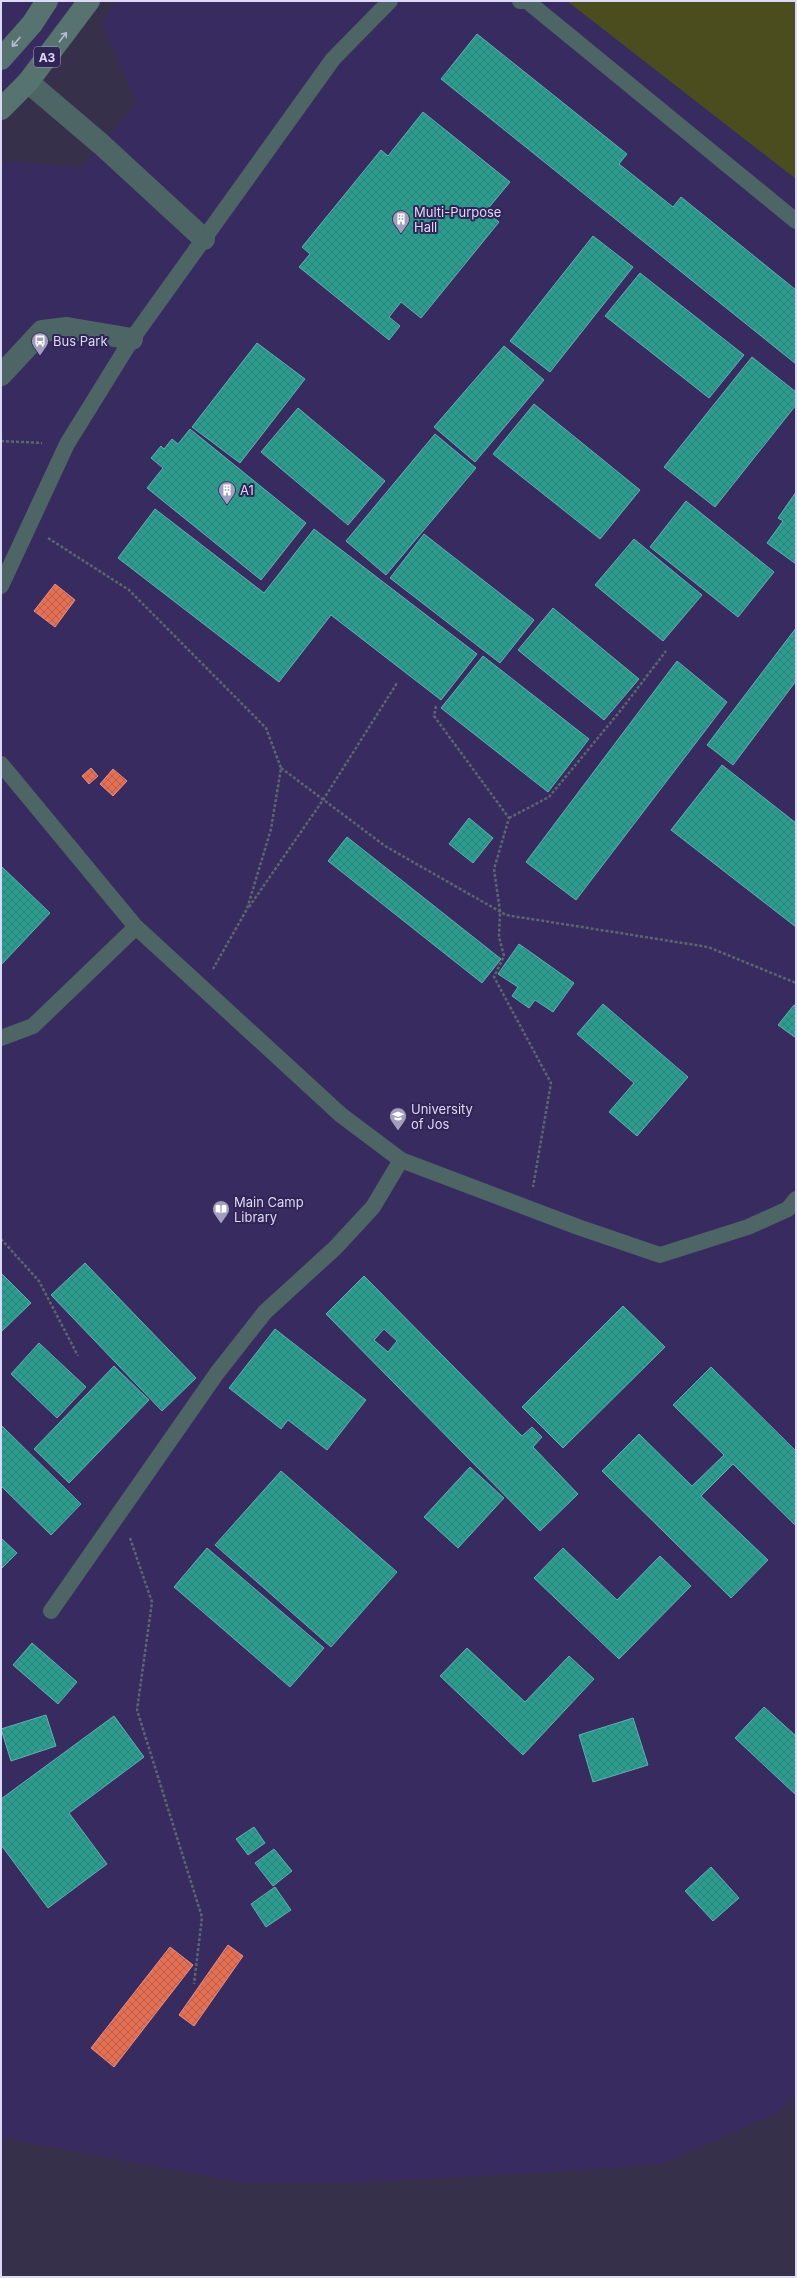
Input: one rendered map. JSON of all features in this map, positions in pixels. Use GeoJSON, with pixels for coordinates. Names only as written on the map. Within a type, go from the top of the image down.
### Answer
{"type":"FeatureCollection","features":[{"type":"Feature","properties":{"kind":"highway","name":"A3"},"geometry":{"type":"LineString","coordinates":[[1,59],[32,24],[47,1]]}},
{"type":"Feature","properties":{"kind":"highway","name":"A3"},"geometry":{"type":"LineString","coordinates":[[1,109],[28,82],[89,1]]}},
{"type":"Feature","properties":{"kind":"street"},"geometry":{"type":"LineString","coordinates":[[28,82],[102,145],[204,239]]}},
{"type":"Feature","properties":{"kind":"street"},"geometry":{"type":"LineString","coordinates":[[1,375],[42,331],[67,328],[132,339]]}},
{"type":"Feature","properties":{"kind":"lane"},"geometry":{"type":"LineString","coordinates":[[1,586],[67,444],[132,339],[333,58],[390,1]]}},
{"type":"Feature","properties":{"kind":"lane"},"geometry":{"type":"LineString","coordinates":[[520,1],[527,1],[796,221]]}},
{"type":"Feature","properties":{"kind":"lane"},"geometry":{"type":"LineString","coordinates":[[1,764],[136,927],[342,1115],[401,1160],[529,1209],[660,1255],[748,1227],[793,1208]]}},
{"type":"Feature","properties":{"kind":"lane"},"geometry":{"type":"LineString","coordinates":[[1,1038],[33,1026],[136,927]]}},
{"type":"Feature","properties":{"kind":"lane"},"geometry":{"type":"LineString","coordinates":[[51,1611],[217,1373],[265,1312],[335,1248],[372,1206],[401,1160]]}},
{"type":"Feature","properties":{"kind":"path"},"geometry":{"type":"LineString","coordinates":[[1,441],[67,444]]}},
{"type":"Feature","properties":{"kind":"path"},"geometry":{"type":"LineString","coordinates":[[29,526],[129,590],[266,728],[281,768],[271,829],[247,909]]}},
{"type":"Feature","properties":{"kind":"path"},"geometry":{"type":"LineString","coordinates":[[529,1209],[551,1083],[494,977],[504,956],[499,937],[500,911],[494,869],[509,818],[549,797],[621,710],[666,651]]}},
{"type":"Feature","properties":{"kind":"path"},"geometry":{"type":"LineString","coordinates":[[202,988],[247,909],[323,800],[397,683]]}},
{"type":"Feature","properties":{"kind":"path"},"geometry":{"type":"LineString","coordinates":[[436,706],[434,716],[509,818]]}},
{"type":"Feature","properties":{"kind":"path"},"geometry":{"type":"LineString","coordinates":[[281,768],[385,846],[506,915],[708,947],[796,983]]}},
{"type":"Feature","properties":{"kind":"path"},"geometry":{"type":"LineString","coordinates":[[1,1239],[38,1281],[78,1356]]}},
{"type":"Feature","properties":{"kind":"path"},"geometry":{"type":"LineString","coordinates":[[121,1511],[152,1602],[137,1710],[202,1916],[194,1984]]}},
{"type":"Feature","properties":{"kind":"shaded area"},"geometry":{"type":"Polygon","coordinates":[[[1,1],[76,1],[1,100],[1,1]]]}},
{"type":"Feature","properties":{"kind":"shaded area","name":"University of Jos"},"geometry":{"type":"Polygon","coordinates":[[[116,1],[796,1],[796,2095],[777,2113],[662,2164],[540,2173],[347,2183],[246,2183],[1,2138],[1,161],[82,167],[137,103],[102,24],[116,1]]]}},
{"type":"Feature","properties":{"kind":"green space"},"geometry":{"type":"Polygon","coordinates":[[[567,1],[796,1],[796,179],[567,1]]]}},
{"type":"Feature","properties":{"kind":"building: Shops"},"geometry":{"type":"Polygon","coordinates":[[[55,584],[75,600],[55,627],[34,611],[55,584]]]}},
{"type":"Feature","properties":{"kind":"building: Shops"},"geometry":{"type":"Polygon","coordinates":[[[91,768],[98,776],[89,784],[82,776],[91,768]]]}},
{"type":"Feature","properties":{"kind":"building: Shops"},"geometry":{"type":"Polygon","coordinates":[[[113,769],[127,781],[113,796],[100,784],[113,769]]]}},
{"type":"Feature","properties":{"kind":"building: Shops"},"geometry":{"type":"Polygon","coordinates":[[[228,1945],[243,1956],[194,2026],[179,2015],[228,1945]]]}},
{"type":"Feature","properties":{"kind":"building: Shops"},"geometry":{"type":"Polygon","coordinates":[[[170,1947],[193,1965],[114,2067],[91,2048],[170,1947]]]}},
{"type":"Feature","properties":{"kind":"building: Schools"},"geometry":{"type":"Polygon","coordinates":[[[477,34],[627,154],[619,164],[673,207],[681,197],[796,290],[796,364],[441,79],[477,34]]]}},
{"type":"Feature","properties":{"kind":"building: Schools","name":"Multi-Purpose Hall"},"geometry":{"type":"Polygon","coordinates":[[[423,112],[510,182],[486,211],[499,222],[421,318],[401,302],[389,317],[400,326],[389,340],[299,267],[310,254],[302,247],[381,150],[388,156],[423,112]]]}},
{"type":"Feature","properties":{"kind":"building: Schools"},"geometry":{"type":"Polygon","coordinates":[[[593,236],[633,267],[550,372],[510,341],[593,236]]]}},
{"type":"Feature","properties":{"kind":"building: Schools"},"geometry":{"type":"Polygon","coordinates":[[[640,273],[744,355],[709,398],[605,316],[640,273]]]}},
{"type":"Feature","properties":{"kind":"building: Schools"},"geometry":{"type":"Polygon","coordinates":[[[257,343],[305,379],[240,463],[192,427],[257,343]]]}},
{"type":"Feature","properties":{"kind":"building: Schools"},"geometry":{"type":"Polygon","coordinates":[[[504,346],[544,380],[475,462],[434,427],[504,346]]]}},
{"type":"Feature","properties":{"kind":"building: Schools"},"geometry":{"type":"Polygon","coordinates":[[[752,357],[796,392],[796,405],[715,507],[664,467],[752,357]]]}},
{"type":"Feature","properties":{"kind":"building: Schools"},"geometry":{"type":"Polygon","coordinates":[[[534,404],[640,490],[600,539],[493,454],[534,404]]]}},
{"type":"Feature","properties":{"kind":"building: Schools"},"geometry":{"type":"Polygon","coordinates":[[[298,408],[385,481],[348,525],[261,452],[298,408]]]}},
{"type":"Feature","properties":{"kind":"building: Schools","name":"A1"},"geometry":{"type":"Polygon","coordinates":[[[190,429],[306,523],[261,580],[147,488],[163,468],[151,458],[161,446],[164,449],[172,439],[178,444],[190,429]]]}},
{"type":"Feature","properties":{"kind":"building: Schools"},"geometry":{"type":"Polygon","coordinates":[[[435,434],[476,468],[386,575],[346,541],[435,434]]]}},
{"type":"Feature","properties":{"kind":"building: Schools"},"geometry":{"type":"Polygon","coordinates":[[[796,492],[796,564],[767,543],[783,521],[778,518],[796,492]]]}},
{"type":"Feature","properties":{"kind":"building: Schools"},"geometry":{"type":"Polygon","coordinates":[[[686,501],[774,572],[738,617],[650,547],[686,501]]]}},
{"type":"Feature","properties":{"kind":"building: Schools"},"geometry":{"type":"Polygon","coordinates":[[[155,509],[264,593],[314,529],[477,654],[441,700],[331,615],[279,682],[118,558],[155,509]]]}},
{"type":"Feature","properties":{"kind":"building: Schools"},"geometry":{"type":"Polygon","coordinates":[[[424,534],[534,620],[500,663],[390,578],[424,534]]]}},
{"type":"Feature","properties":{"kind":"building: Schools"},"geometry":{"type":"Polygon","coordinates":[[[634,539],[702,595],[663,641],[595,585],[634,539]]]}},
{"type":"Feature","properties":{"kind":"building: Schools"},"geometry":{"type":"Polygon","coordinates":[[[553,608],[639,679],[604,720],[518,650],[553,608]]]}},
{"type":"Feature","properties":{"kind":"building: Schools"},"geometry":{"type":"Polygon","coordinates":[[[796,628],[796,681],[733,765],[707,745],[796,628]]]}},
{"type":"Feature","properties":{"kind":"building: Schools"},"geometry":{"type":"Polygon","coordinates":[[[483,656],[589,739],[548,792],[441,708],[483,656]]]}},
{"type":"Feature","properties":{"kind":"building: Schools"},"geometry":{"type":"Polygon","coordinates":[[[677,661],[727,702],[576,900],[526,862],[677,661]]]}},
{"type":"Feature","properties":{"kind":"building: Schools"},"geometry":{"type":"Polygon","coordinates":[[[722,765],[796,823],[796,927],[671,830],[722,765]]]}},
{"type":"Feature","properties":{"kind":"building: Schools"},"geometry":{"type":"Polygon","coordinates":[[[469,818],[493,838],[473,863],[449,844],[469,818]]]}},
{"type":"Feature","properties":{"kind":"building: Schools"},"geometry":{"type":"Polygon","coordinates":[[[347,837],[501,959],[482,983],[328,861],[347,837]]]}},
{"type":"Feature","properties":{"kind":"building: Schools"},"geometry":{"type":"Polygon","coordinates":[[[1,866],[50,913],[1,965],[1,866]]]}},
{"type":"Feature","properties":{"kind":"building: Schools"},"geometry":{"type":"Polygon","coordinates":[[[519,944],[574,983],[553,1012],[535,1000],[529,1008],[512,996],[518,987],[498,974],[519,944]]]}},
{"type":"Feature","properties":{"kind":"building: Schools"},"geometry":{"type":"Polygon","coordinates":[[[603,1004],[688,1077],[637,1136],[609,1112],[634,1083],[577,1034],[603,1004]]]}},
{"type":"Feature","properties":{"kind":"building: Schools"},"geometry":{"type":"Polygon","coordinates":[[[794,1005],[796,1006],[796,1038],[778,1025],[794,1005]]]}},
{"type":"Feature","properties":{"kind":"building: Schools"},"geometry":{"type":"Polygon","coordinates":[[[85,1263],[196,1378],[162,1411],[51,1295],[85,1263]]]}},
{"type":"Feature","properties":{"kind":"building: Schools"},"geometry":{"type":"Polygon","coordinates":[[[1,1273],[31,1303],[1,1332],[1,1273]]]}},
{"type":"Feature","properties":{"kind":"building: Schools"},"geometry":{"type":"Polygon","coordinates":[[[364,1276],[522,1436],[532,1427],[542,1437],[533,1447],[578,1494],[540,1531],[326,1314],[364,1276]],[[384,1329],[374,1340],[388,1352],[397,1341],[384,1329]]]}},
{"type":"Feature","properties":{"kind":"building: Schools"},"geometry":{"type":"Polygon","coordinates":[[[623,1306],[665,1347],[563,1448],[522,1407],[623,1306]]]}},
{"type":"Feature","properties":{"kind":"building: Schools"},"geometry":{"type":"Polygon","coordinates":[[[275,1329],[366,1400],[327,1450],[288,1420],[281,1429],[229,1388],[275,1329]]]}},
{"type":"Feature","properties":{"kind":"building: Schools"},"geometry":{"type":"Polygon","coordinates":[[[39,1343],[86,1387],[57,1418],[11,1374],[39,1343]]]}},
{"type":"Feature","properties":{"kind":"building: Schools"},"geometry":{"type":"Polygon","coordinates":[[[114,1366],[149,1400],[69,1483],[34,1449],[114,1366]]]}},
{"type":"Feature","properties":{"kind":"building: Schools"},"geometry":{"type":"Polygon","coordinates":[[[711,1367],[796,1451],[796,1526],[733,1464],[701,1496],[768,1560],[731,1598],[602,1471],[639,1434],[692,1486],[724,1455],[673,1405],[711,1367]]]}},
{"type":"Feature","properties":{"kind":"building: Schools"},"geometry":{"type":"Polygon","coordinates":[[[1,1425],[81,1504],[51,1535],[1,1486],[1,1425]]]}},
{"type":"Feature","properties":{"kind":"building: Schools"},"geometry":{"type":"Polygon","coordinates":[[[470,1467],[504,1498],[458,1548],[424,1517],[470,1467]]]}},
{"type":"Feature","properties":{"kind":"building: Schools"},"geometry":{"type":"Polygon","coordinates":[[[281,1471],[397,1572],[331,1647],[215,1545],[281,1471]]]}},
{"type":"Feature","properties":{"kind":"building: Schools"},"geometry":{"type":"Polygon","coordinates":[[[1,1538],[17,1553],[1,1569],[1,1538]]]}},
{"type":"Feature","properties":{"kind":"building: Schools"},"geometry":{"type":"Polygon","coordinates":[[[207,1548],[324,1648],[290,1687],[174,1587],[207,1548]]]}},
{"type":"Feature","properties":{"kind":"building: Schools"},"geometry":{"type":"Polygon","coordinates":[[[563,1548],[617,1600],[660,1556],[691,1586],[619,1659],[534,1578],[563,1548]]]}},
{"type":"Feature","properties":{"kind":"building: Schools"},"geometry":{"type":"Polygon","coordinates":[[[32,1643],[77,1682],[58,1704],[13,1665],[32,1643]]]}},
{"type":"Feature","properties":{"kind":"building: Schools"},"geometry":{"type":"Polygon","coordinates":[[[467,1648],[525,1702],[569,1656],[594,1679],[523,1755],[440,1676],[467,1648]]]}},
{"type":"Feature","properties":{"kind":"building: Schools"},"geometry":{"type":"Polygon","coordinates":[[[764,1707],[796,1736],[796,1795],[735,1738],[764,1707]]]}},
{"type":"Feature","properties":{"kind":"building: Schools"},"geometry":{"type":"Polygon","coordinates":[[[46,1715],[56,1746],[11,1761],[1,1729],[46,1715]]]}},
{"type":"Feature","properties":{"kind":"building: Schools"},"geometry":{"type":"Polygon","coordinates":[[[114,1716],[144,1757],[69,1813],[107,1864],[48,1908],[1,1845],[1,1799],[114,1716]]]}},
{"type":"Feature","properties":{"kind":"building: Schools"},"geometry":{"type":"Polygon","coordinates":[[[633,1718],[648,1765],[593,1782],[579,1735],[633,1718]]]}},
{"type":"Feature","properties":{"kind":"building: Schools"},"geometry":{"type":"Polygon","coordinates":[[[254,1827],[265,1843],[248,1855],[236,1839],[254,1827]]]}},
{"type":"Feature","properties":{"kind":"building: Schools"},"geometry":{"type":"Polygon","coordinates":[[[274,1849],[292,1871],[273,1886],[255,1863],[274,1849]]]}},
{"type":"Feature","properties":{"kind":"building: Schools"},"geometry":{"type":"Polygon","coordinates":[[[711,1867],[739,1898],[713,1921],[685,1891],[711,1867]]]}},
{"type":"Feature","properties":{"kind":"building: Schools"},"geometry":{"type":"Polygon","coordinates":[[[275,1887],[291,1910],[266,1927],[251,1904],[275,1887]]]}},
{"type":"Feature","properties":{"kind":"place","name":"Multi-Purpose Hall"},"geometry":{"type":"Point","coordinates":[401,234]}},
{"type":"Feature","properties":{"kind":"place","name":"Bus Park"},"geometry":{"type":"Point","coordinates":[40,356]}},
{"type":"Feature","properties":{"kind":"place","name":"A1"},"geometry":{"type":"Point","coordinates":[227,505]}},
{"type":"Feature","properties":{"kind":"place","name":"University of Jos"},"geometry":{"type":"Point","coordinates":[398,1131]}},
{"type":"Feature","properties":{"kind":"place","name":"Main Camp Library"},"geometry":{"type":"Point","coordinates":[221,1224]}}]}
